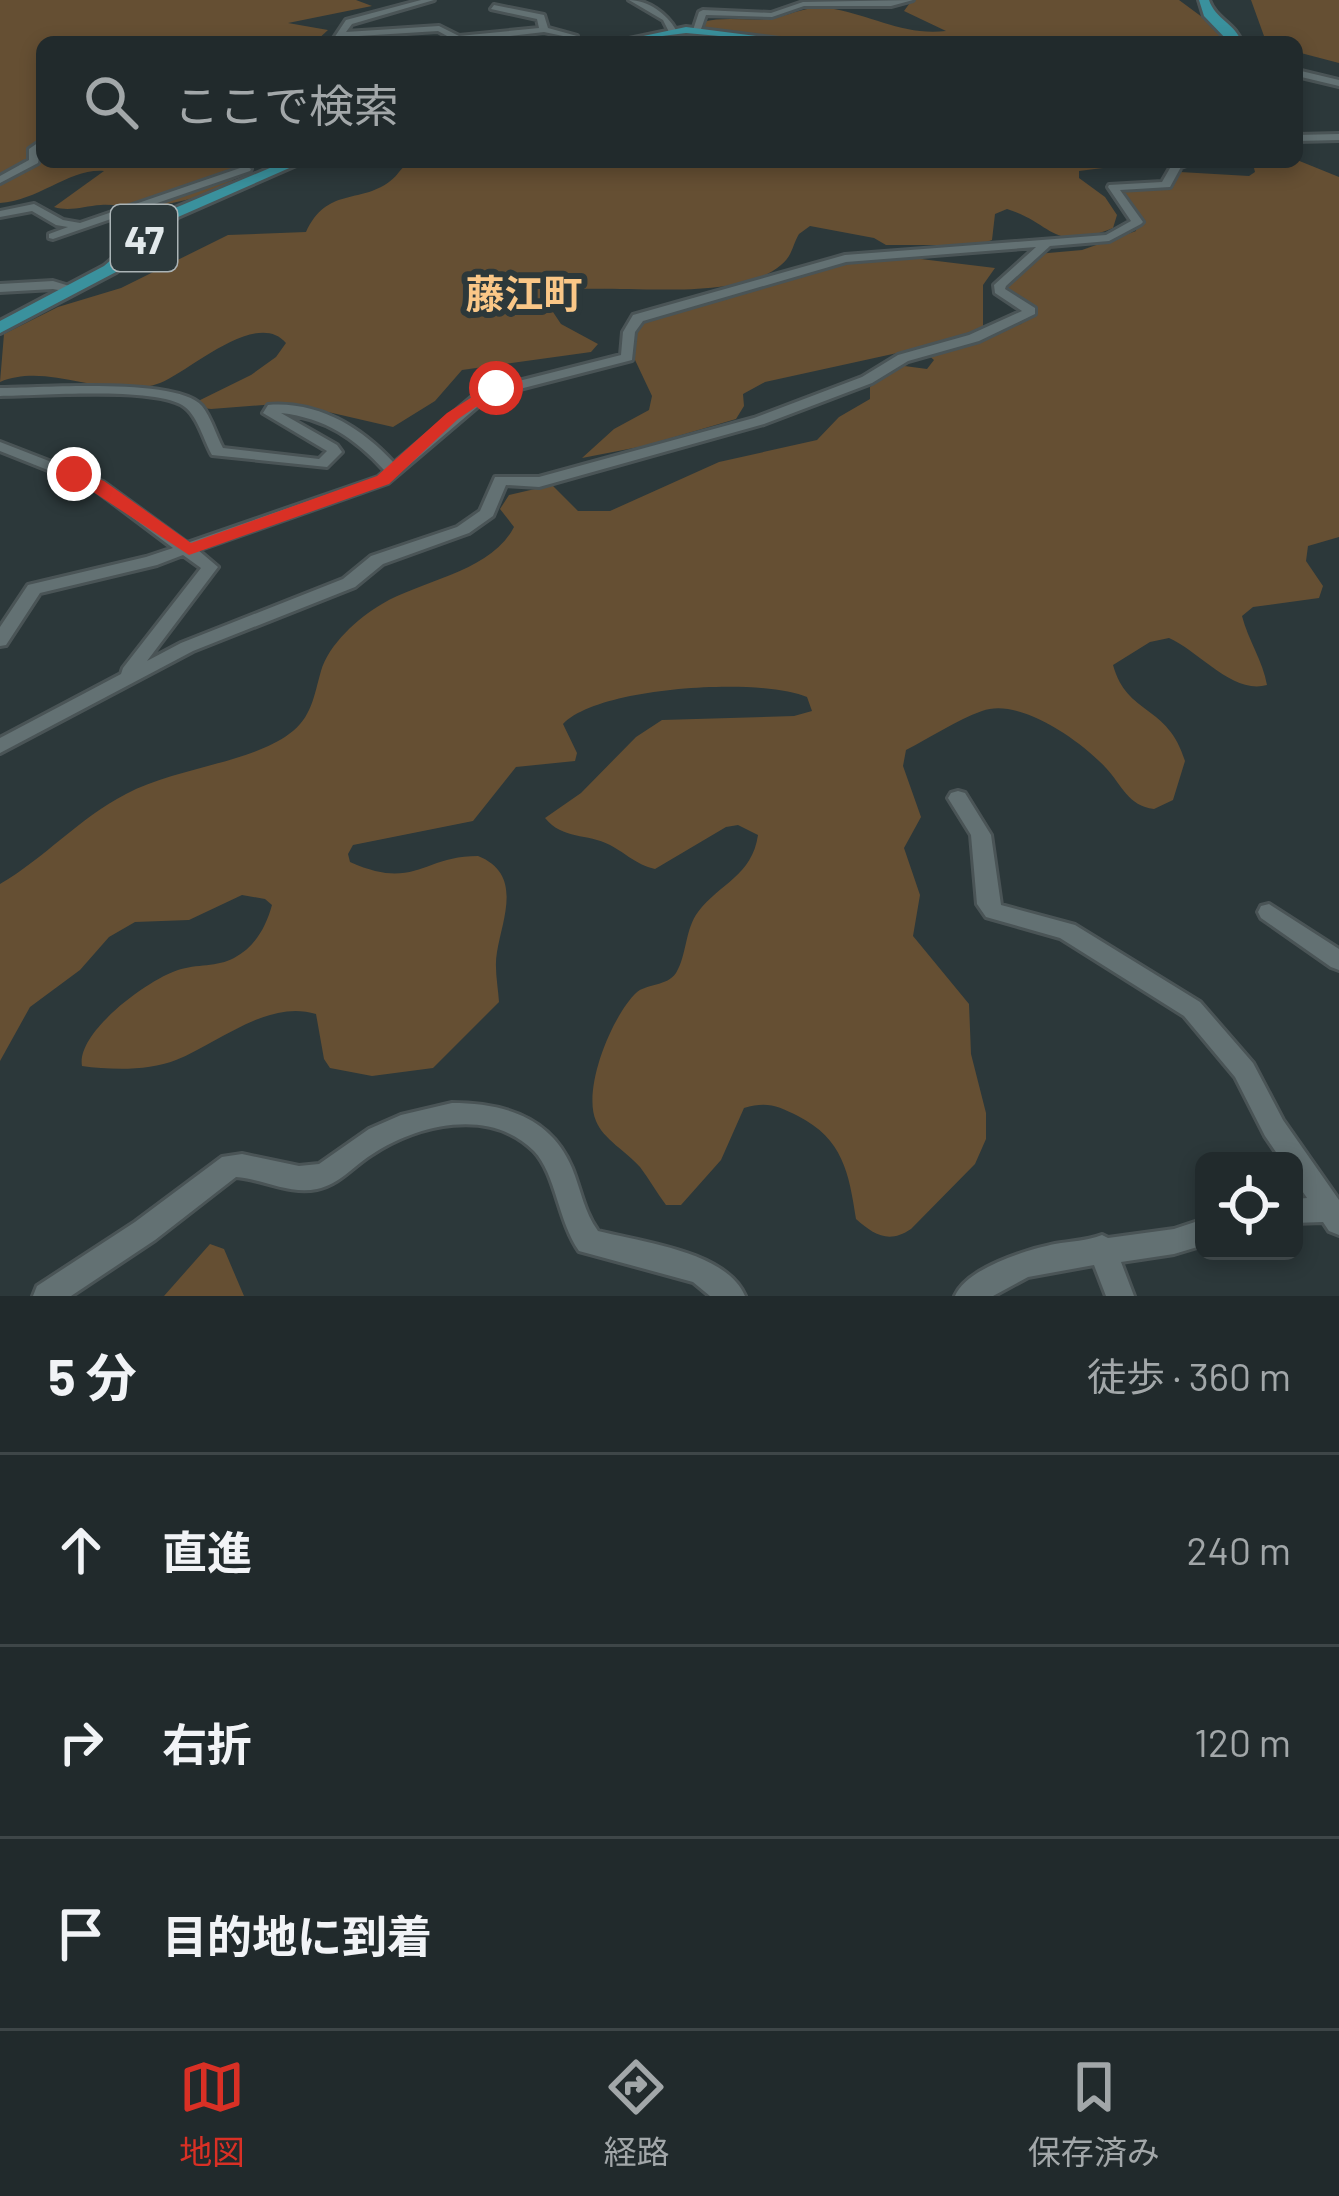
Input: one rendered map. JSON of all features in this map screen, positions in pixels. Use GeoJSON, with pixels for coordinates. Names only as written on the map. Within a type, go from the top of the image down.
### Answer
{"type":"FeatureCollection","features":[{"type":"Feature","properties":{"kind":"main road"},"geometry":{"type":"LineString","coordinates":[[1204,0],[1208,14],[1234,36]]}},
{"type":"Feature","properties":{"kind":"main road"},"geometry":{"type":"LineString","coordinates":[[646,36],[672,30],[738,36]]}},
{"type":"Feature","properties":{"kind":"main road","name":"47"},"geometry":{"type":"LineString","coordinates":[[0,328],[110,269],[173,214],[282,168]]}},
{"type":"Feature","properties":{"kind":"street"},"geometry":{"type":"LineString","coordinates":[[340,36],[349,22],[430,0]]}},
{"type":"Feature","properties":{"kind":"street"},"geometry":{"type":"LineString","coordinates":[[633,0],[666,19],[672,30]]}},
{"type":"Feature","properties":{"kind":"street"},"geometry":{"type":"LineString","coordinates":[[697,30],[703,12],[772,15],[803,4],[909,0]]}},
{"type":"Feature","properties":{"kind":"street"},"geometry":{"type":"LineString","coordinates":[[494,8],[541,17],[544,30]]}},
{"type":"Feature","properties":{"kind":"street"},"geometry":{"type":"LineString","coordinates":[[359,36],[439,28],[450,36]]}},
{"type":"Feature","properties":{"kind":"street"},"geometry":{"type":"LineString","coordinates":[[493,36],[544,30],[573,36]]}},
{"type":"Feature","properties":{"kind":"street"},"geometry":{"type":"LineString","coordinates":[[1303,74],[1339,83]]}},
{"type":"Feature","properties":{"kind":"street"},"geometry":{"type":"LineString","coordinates":[[1303,138],[1339,137]]}},
{"type":"Feature","properties":{"kind":"street"},"geometry":{"type":"LineString","coordinates":[[0,180],[34,161],[36,148]]}},
{"type":"Feature","properties":{"kind":"street"},"geometry":{"type":"LineString","coordinates":[[0,641],[34,589],[189,550],[352,492],[394,472],[484,394],[627,357],[629,332],[638,318],[845,259],[1109,238],[1134,224],[1136,217],[1112,187],[1166,184],[1175,168]]}},
{"type":"Feature","properties":{"kind":"street"},"geometry":{"type":"LineString","coordinates":[[53,236],[246,169]]}},
{"type":"Feature","properties":{"kind":"street"},"geometry":{"type":"LineString","coordinates":[[0,214],[34,207],[60,223],[86,224]]}},
{"type":"Feature","properties":{"kind":"street"},"geometry":{"type":"LineString","coordinates":[[0,746],[126,676],[262,614],[349,583],[377,560],[463,530],[487,512],[500,480],[539,482],[759,421],[867,380],[914,354],[1010,323],[1031,311],[999,290],[1000,285],[1044,246]]}},
{"type":"Feature","properties":{"kind":"street"},"geometry":{"type":"LineString","coordinates":[[0,287],[73,289]]}},
{"type":"Feature","properties":{"kind":"street"},"geometry":{"type":"LineString","coordinates":[[0,392],[161,392],[196,408],[217,452],[322,464],[335,452],[332,448],[270,413],[273,408],[300,410],[351,428],[394,472]]}},
{"type":"Feature","properties":{"kind":"street"},"geometry":{"type":"LineString","coordinates":[[0,446],[98,485],[210,567],[126,676]]}},
{"type":"Feature","properties":{"kind":"street"},"geometry":{"type":"LineString","coordinates":[[958,798],[981,835],[988,904],[1006,916],[1067,931],[1192,1009],[1244,1070],[1274,1128],[1334,1215]]}},
{"type":"Feature","properties":{"kind":"street"},"geometry":{"type":"LineString","coordinates":[[1269,912],[1339,961]]}},
{"type":"Feature","properties":{"kind":"street"},"geometry":{"type":"LineString","coordinates":[[47,1296],[145,1232],[231,1165],[303,1178],[322,1176],[402,1124],[436,1116],[482,1114],[512,1121],[549,1149],[577,1228],[589,1242],[701,1270],[730,1296]]}},
{"type":"Feature","properties":{"kind":"street"},"geometry":{"type":"LineString","coordinates":[[1303,1212],[1334,1215]]}},
{"type":"Feature","properties":{"kind":"street"},"geometry":{"type":"LineString","coordinates":[[969,1296],[1014,1268],[1047,1256],[1178,1242],[1195,1235]]}},
{"type":"Feature","properties":{"kind":"street"},"geometry":{"type":"LineString","coordinates":[[1102,1248],[1120,1296]]}},
{"type":"Feature","properties":{"kind":"shaded area"},"geometry":{"type":"Polygon","coordinates":[[[0,0],[356,0],[372,6],[288,23],[328,30],[322,36],[36,36],[36,168],[246,168],[216,190],[169,204],[54,207],[104,171],[79,174],[28,197],[0,203],[0,0]]]}},
{"type":"Feature","properties":{"kind":"shaded area"},"geometry":{"type":"Polygon","coordinates":[[[912,0],[1179,0],[1225,36],[757,36],[701,27],[712,20],[770,19],[819,8],[917,31],[946,31],[904,11],[912,0]]]}},
{"type":"Feature","properties":{"kind":"shaded area"},"geometry":{"type":"Polygon","coordinates":[[[1251,0],[1339,0],[1339,63],[1303,54],[1303,36],[1264,36],[1251,0]]]}},
{"type":"Feature","properties":{"kind":"shaded area"},"geometry":{"type":"Polygon","coordinates":[[[1303,162],[1339,177],[1339,537],[1308,546],[1306,561],[1323,586],[1319,598],[1253,607],[1242,616],[1267,685],[1229,678],[1169,638],[1150,642],[1113,665],[1128,694],[1169,729],[1178,743],[1185,761],[1173,800],[1154,809],[1145,807],[1066,734],[1014,710],[982,711],[906,750],[903,766],[921,817],[904,848],[920,895],[913,936],[969,1004],[971,1054],[986,1113],[986,1139],[975,1164],[911,1229],[882,1236],[856,1219],[846,1172],[834,1147],[813,1125],[784,1110],[766,1105],[744,1108],[721,1160],[681,1205],[666,1205],[640,1167],[596,1121],[596,1073],[618,1018],[636,993],[676,973],[694,919],[742,870],[758,835],[738,825],[726,827],[655,869],[601,841],[560,830],[545,818],[581,793],[636,737],[662,720],[794,716],[812,711],[807,697],[785,691],[681,689],[610,701],[563,724],[577,753],[575,761],[516,767],[473,821],[353,845],[350,862],[390,873],[478,856],[492,864],[505,885],[496,958],[499,1002],[433,1068],[372,1076],[330,1068],[316,1014],[298,1011],[262,1017],[165,1064],[130,1069],[82,1066],[90,1038],[133,995],[178,970],[228,961],[254,942],[272,905],[242,895],[189,920],[135,922],[109,937],[80,970],[30,1007],[0,1061],[0,884],[126,794],[254,752],[297,728],[337,642],[373,610],[489,555],[514,527],[500,509],[509,495],[552,485],[578,511],[610,511],[719,462],[817,440],[839,417],[870,399],[870,387],[897,365],[927,369],[934,360],[927,354],[1021,324],[1031,313],[1004,286],[1037,254],[1082,250],[1136,231],[1119,197],[1121,190],[1167,186],[1180,172],[1249,176],[1254,168],[1303,168],[1303,162]]]}},
{"type":"Feature","properties":{"kind":"shaded area"},"geometry":{"type":"Polygon","coordinates":[[[402,168],[1103,168],[1079,171],[1079,178],[1105,197],[1117,215],[1113,228],[1077,238],[1055,234],[1007,209],[995,214],[992,240],[978,245],[886,245],[874,238],[810,226],[799,234],[781,265],[737,284],[566,290],[549,306],[561,324],[598,344],[591,352],[462,370],[435,401],[393,427],[289,403],[211,409],[188,406],[276,357],[286,343],[273,334],[241,337],[173,377],[141,388],[39,376],[0,382],[4,334],[58,307],[121,288],[228,235],[306,232],[324,208],[378,189],[402,168]]]}},
{"type":"Feature","properties":{"kind":"shaded area"},"geometry":{"type":"Polygon","coordinates":[[[896,256],[995,268],[983,285],[983,326],[961,339],[765,382],[743,394],[744,406],[736,419],[582,458],[614,429],[649,410],[652,396],[627,343],[644,319],[833,264],[896,256]]]}},
{"type":"Feature","properties":{"kind":"shaded area"},"geometry":{"type":"Polygon","coordinates":[[[210,1244],[224,1249],[244,1296],[164,1296],[210,1244]]]}},
{"type":"Feature","properties":{"kind":"district","name":"藤江町"},"geometry":{"type":"Point","coordinates":[524,292]}},
{"type":"Feature","properties":{"kind":"route"},"geometry":{"type":"LineString","coordinates":[[74,474],[153,521],[189,550],[383,480],[453,416],[496,388]]}}]}
